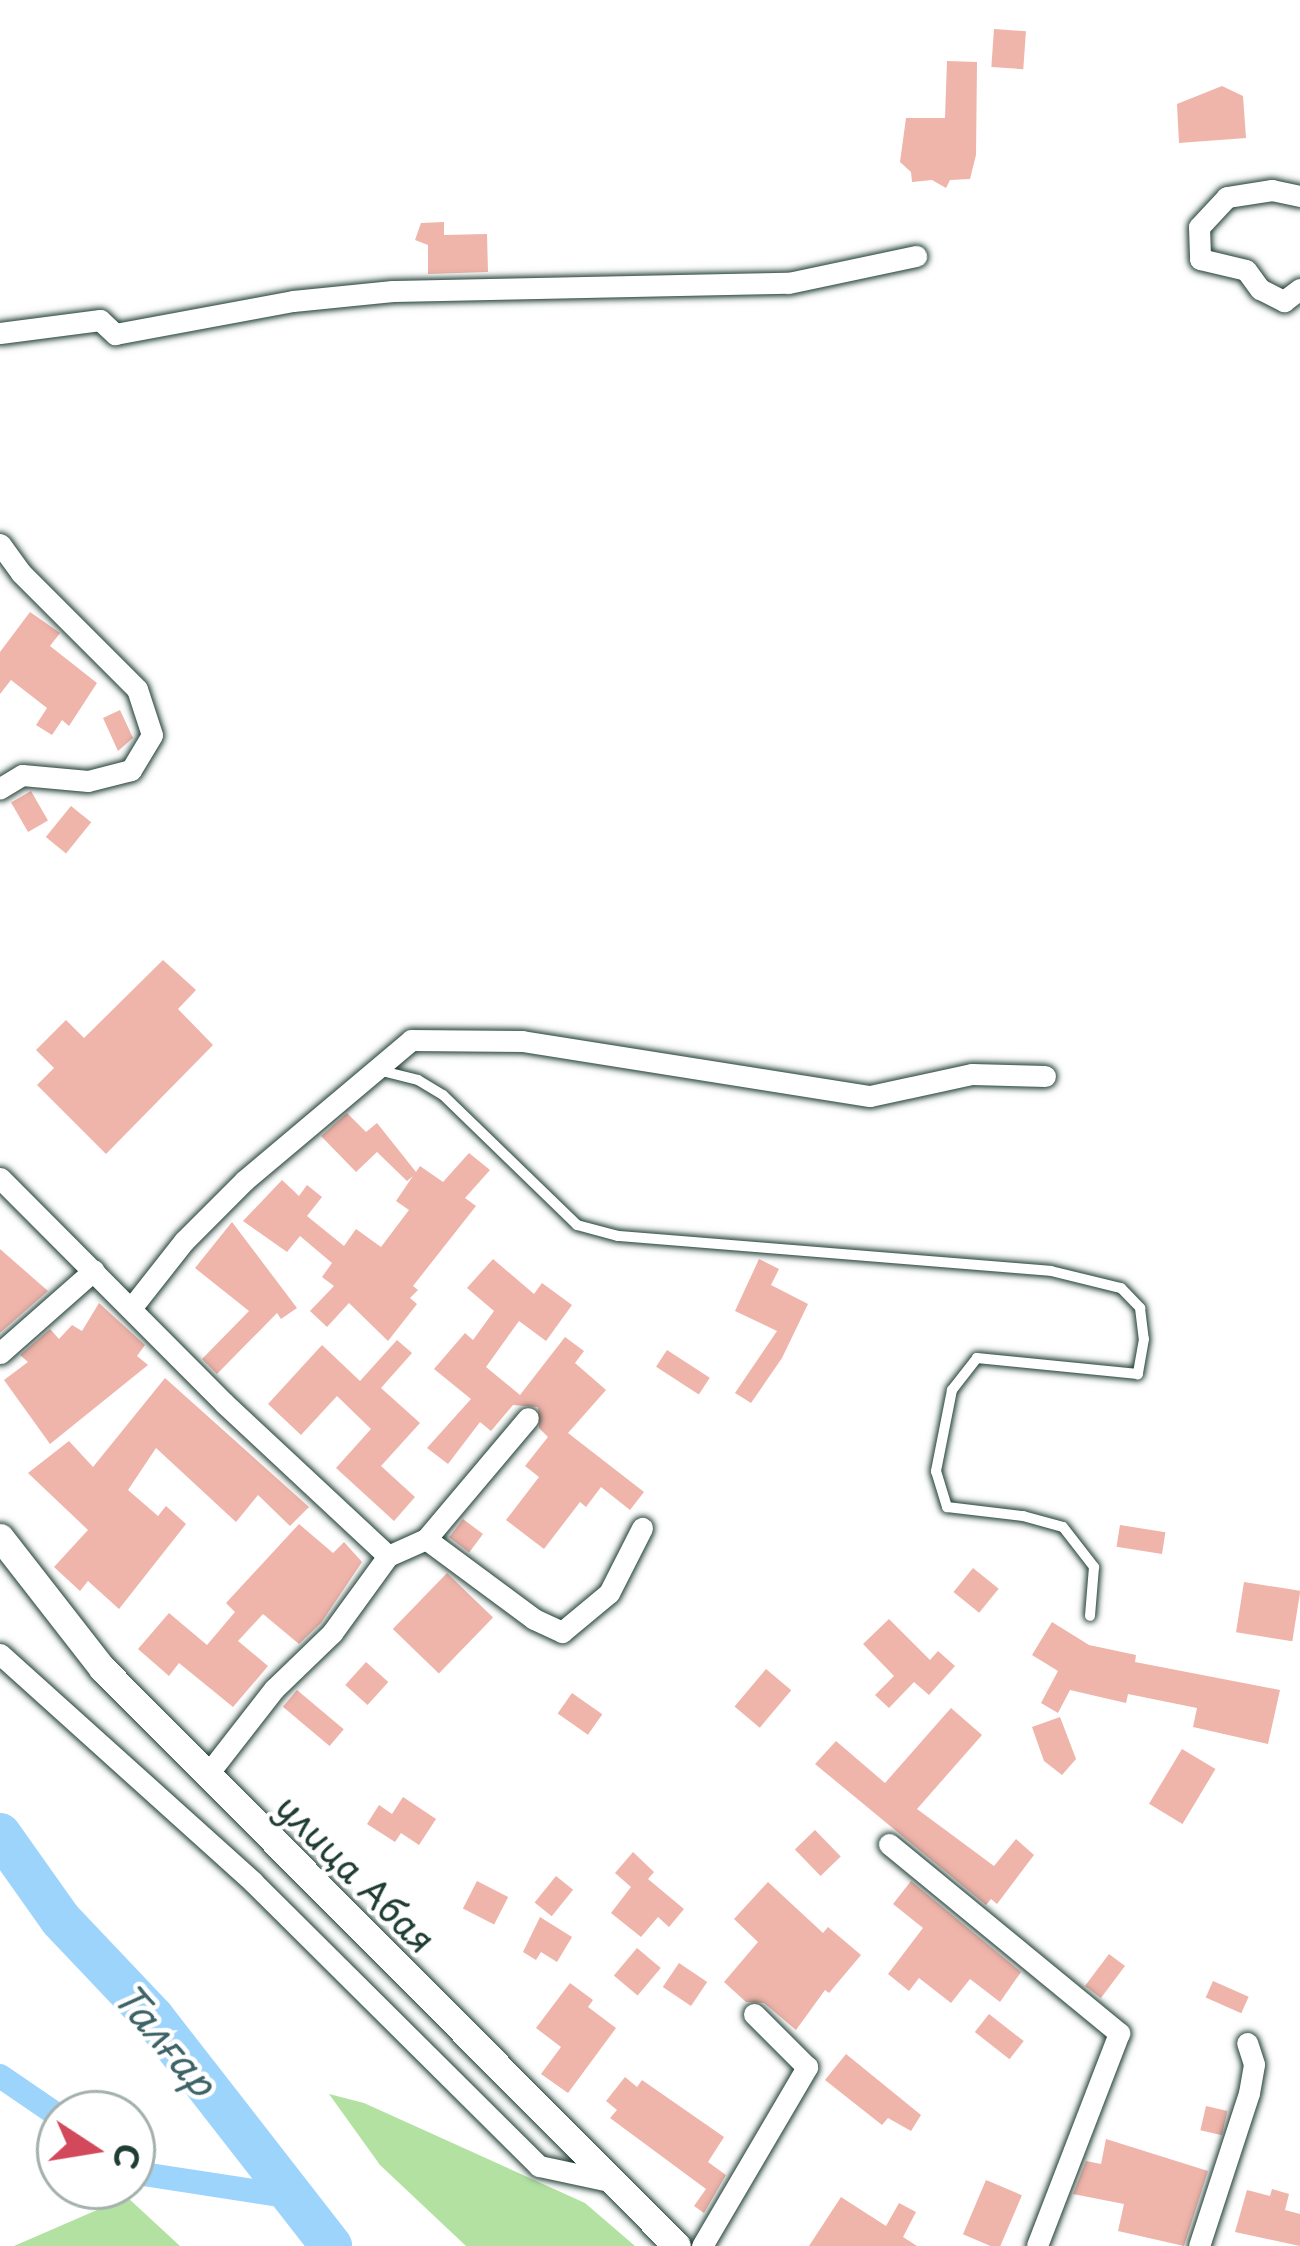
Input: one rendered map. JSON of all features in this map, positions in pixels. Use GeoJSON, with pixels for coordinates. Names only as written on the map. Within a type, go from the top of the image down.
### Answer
{"type":"FeatureCollection","features":[{"type":"Feature","properties":{"kind":"street"},"geometry":{"type":"LineString","coordinates":[[1300,196],[1272,190],[1227,196],[1199,226],[1200,259],[1246,270],[1261,289],[1284,301],[1300,289]]}},
{"type":"Feature","properties":{"kind":"street"},"geometry":{"type":"LineString","coordinates":[[0,333],[100,320],[115,334],[293,301],[393,291],[788,283],[916,256]]}},
{"type":"Feature","properties":{"kind":"street"},"geometry":{"type":"LineString","coordinates":[[0,544],[21,573],[137,688],[152,735],[131,770],[88,781],[22,776],[0,788]]}},
{"type":"Feature","properties":{"kind":"street"},"geometry":{"type":"LineString","coordinates":[[132,1307],[184,1240],[229,1196],[411,1040],[522,1041],[870,1096],[972,1074],[1045,1076]]}},
{"type":"Feature","properties":{"kind":"street"},"geometry":{"type":"LineString","coordinates":[[0,1178],[388,1556]]}},
{"type":"Feature","properties":{"kind":"street"},"geometry":{"type":"LineString","coordinates":[[0,1353],[94,1270]]}},
{"type":"Feature","properties":{"kind":"street"},"geometry":{"type":"LineString","coordinates":[[207,1774],[274,1689],[332,1634],[388,1556],[426,1539],[528,1418]]}},
{"type":"Feature","properties":{"kind":"street"},"geometry":{"type":"LineString","coordinates":[[426,1539],[534,1619],[562,1632],[609,1593],[642,1528]]}},
{"type":"Feature","properties":{"kind":"street","name":"улица Абая"},"geometry":{"type":"LineString","coordinates":[[0,1537],[102,1668],[677,2246]]}},
{"type":"Feature","properties":{"kind":"street"},"geometry":{"type":"LineString","coordinates":[[0,1654],[253,1882],[539,2166],[614,2182]]}},
{"type":"Feature","properties":{"kind":"street"},"geometry":{"type":"LineString","coordinates":[[890,1844],[1119,2033],[1037,2246]]}},
{"type":"Feature","properties":{"kind":"street"},"geometry":{"type":"LineString","coordinates":[[702,2246],[807,2067],[754,2014]]}},
{"type":"Feature","properties":{"kind":"street"},"geometry":{"type":"LineString","coordinates":[[1199,2246],[1249,2093],[1254,2064],[1247,2043]]}},
{"type":"Feature","properties":{"kind":"lane"},"geometry":{"type":"LineString","coordinates":[[375,1069],[418,1079],[443,1095],[578,1225],[618,1236],[1051,1271],[1121,1288],[1140,1308],[1144,1339],[1138,1374],[977,1358],[952,1390],[936,1471],[947,1508],[1023,1516],[1064,1527],[1094,1567],[1090,1616]]}},
{"type":"Feature","properties":{"kind":"green space"},"geometry":{"type":"Polygon","coordinates":[[[329,2094],[364,2103],[585,2203],[635,2246],[466,2246],[380,2165],[329,2094]]]}},
{"type":"Feature","properties":{"kind":"green space"},"geometry":{"type":"Polygon","coordinates":[[[97,2210],[141,2210],[180,2246],[14,2246],[97,2210]]]}},
{"type":"Feature","properties":{"kind":"building"},"geometry":{"type":"Polygon","coordinates":[[[994,29],[1026,31],[1023,69],[991,67],[994,29]]]}},
{"type":"Feature","properties":{"kind":"building"},"geometry":{"type":"Polygon","coordinates":[[[947,61],[977,62],[976,155],[970,179],[950,180],[946,188],[932,180],[912,182],[911,172],[900,162],[906,118],[945,118],[947,61]]]}},
{"type":"Feature","properties":{"kind":"building"},"geometry":{"type":"Polygon","coordinates":[[[1222,86],[1243,96],[1246,138],[1179,143],[1177,104],[1222,86]]]}},
{"type":"Feature","properties":{"kind":"building"},"geometry":{"type":"Polygon","coordinates":[[[444,222],[444,235],[487,234],[488,272],[428,274],[428,245],[415,240],[421,223],[444,222]]]}},
{"type":"Feature","properties":{"kind":"building"},"geometry":{"type":"Polygon","coordinates":[[[30,612],[60,633],[50,646],[97,683],[69,726],[62,720],[52,735],[36,725],[47,708],[11,680],[0,694],[0,652],[30,612]]]}},
{"type":"Feature","properties":{"kind":"building"},"geometry":{"type":"Polygon","coordinates":[[[120,710],[133,738],[118,751],[103,718],[120,710]]]}},
{"type":"Feature","properties":{"kind":"building"},"geometry":{"type":"Polygon","coordinates":[[[31,791],[48,820],[28,832],[11,802],[31,791]]]}},
{"type":"Feature","properties":{"kind":"building"},"geometry":{"type":"Polygon","coordinates":[[[71,806],[91,822],[66,853],[46,837],[71,806]]]}},
{"type":"Feature","properties":{"kind":"building"},"geometry":{"type":"Polygon","coordinates":[[[163,960],[196,990],[178,1009],[213,1045],[106,1154],[37,1085],[54,1068],[36,1050],[66,1020],[84,1038],[163,960]]]}},
{"type":"Feature","properties":{"kind":"building"},"geometry":{"type":"Polygon","coordinates":[[[347,1113],[366,1132],[377,1123],[416,1172],[420,1166],[443,1182],[469,1153],[490,1170],[465,1198],[476,1206],[413,1286],[418,1290],[410,1298],[417,1304],[388,1341],[349,1303],[327,1327],[310,1311],[334,1286],[322,1277],[332,1263],[300,1236],[287,1252],[243,1221],[282,1180],[299,1196],[307,1185],[322,1197],[307,1216],[344,1246],[356,1229],[381,1247],[409,1210],[396,1201],[413,1176],[407,1181],[377,1152],[356,1172],[321,1136],[347,1113]]]}},
{"type":"Feature","properties":{"kind":"building"},"geometry":{"type":"Polygon","coordinates":[[[232,1222],[297,1308],[281,1319],[277,1313],[217,1374],[202,1359],[249,1311],[195,1268],[232,1222]]]}},
{"type":"Feature","properties":{"kind":"building"},"geometry":{"type":"Polygon","coordinates":[[[0,1249],[48,1291],[0,1333],[0,1249]]]}},
{"type":"Feature","properties":{"kind":"building"},"geometry":{"type":"Polygon","coordinates":[[[493,1259],[534,1294],[542,1283],[572,1305],[546,1341],[519,1321],[486,1367],[520,1395],[565,1337],[584,1351],[575,1363],[606,1390],[568,1433],[644,1492],[630,1510],[601,1487],[586,1507],[580,1502],[544,1549],[506,1520],[539,1477],[525,1466],[548,1437],[539,1428],[538,1407],[513,1405],[491,1431],[480,1422],[448,1464],[427,1448],[471,1399],[434,1369],[465,1333],[473,1340],[494,1311],[467,1288],[493,1259]]]}},
{"type":"Feature","properties":{"kind":"building"},"geometry":{"type":"Polygon","coordinates":[[[759,1259],[779,1269],[771,1285],[808,1304],[782,1358],[751,1403],[735,1393],[777,1331],[735,1311],[759,1259]]]}},
{"type":"Feature","properties":{"kind":"building"},"geometry":{"type":"Polygon","coordinates":[[[99,1303],[145,1345],[137,1356],[148,1365],[50,1444],[4,1380],[28,1362],[20,1355],[50,1329],[59,1339],[72,1325],[82,1331],[99,1303]]]}},
{"type":"Feature","properties":{"kind":"building"},"geometry":{"type":"Polygon","coordinates":[[[397,1340],[412,1353],[381,1388],[420,1423],[381,1466],[415,1497],[394,1521],[336,1468],[371,1429],[337,1396],[301,1435],[268,1404],[322,1345],[360,1381],[397,1340]]]}},
{"type":"Feature","properties":{"kind":"building"},"geometry":{"type":"Polygon","coordinates":[[[667,1350],[710,1378],[699,1395],[656,1367],[667,1350]]]}},
{"type":"Feature","properties":{"kind":"building"},"geometry":{"type":"Polygon","coordinates":[[[165,1378],[309,1507],[290,1526],[258,1495],[236,1522],[156,1448],[128,1490],[158,1516],[166,1506],[186,1524],[119,1609],[88,1581],[80,1591],[54,1567],[88,1530],[28,1473],[69,1441],[93,1467],[165,1378]]]}},
{"type":"Feature","properties":{"kind":"building"},"geometry":{"type":"Polygon","coordinates":[[[463,1519],[483,1534],[469,1552],[449,1537],[463,1519]]]}},
{"type":"Feature","properties":{"kind":"building"},"geometry":{"type":"Polygon","coordinates":[[[299,1524],[333,1553],[344,1542],[362,1562],[321,1623],[299,1644],[263,1614],[238,1641],[268,1666],[233,1707],[179,1663],[169,1676],[138,1649],[169,1613],[207,1645],[235,1612],[226,1603],[299,1524]]]}},
{"type":"Feature","properties":{"kind":"building"},"geometry":{"type":"Polygon","coordinates":[[[1120,1525],[1165,1532],[1162,1554],[1117,1547],[1120,1525]]]}},
{"type":"Feature","properties":{"kind":"building"},"geometry":{"type":"Polygon","coordinates":[[[973,1568],[999,1589],[979,1613],[953,1592],[973,1568]]]}},
{"type":"Feature","properties":{"kind":"building"},"geometry":{"type":"Polygon","coordinates":[[[447,1573],[493,1617],[439,1674],[393,1629],[447,1573]]]}},
{"type":"Feature","properties":{"kind":"building"},"geometry":{"type":"Polygon","coordinates":[[[1244,1582],[1300,1591],[1292,1641],[1236,1632],[1244,1582]]]}},
{"type":"Feature","properties":{"kind":"building"},"geometry":{"type":"Polygon","coordinates":[[[889,1619],[930,1660],[938,1651],[955,1666],[929,1695],[914,1682],[889,1708],[875,1695],[894,1676],[863,1644],[889,1619]]]}},
{"type":"Feature","properties":{"kind":"building"},"geometry":{"type":"Polygon","coordinates":[[[1052,1622],[1089,1645],[1136,1655],[1135,1662],[1280,1690],[1268,1744],[1193,1727],[1197,1708],[1128,1694],[1126,1703],[1070,1690],[1058,1713],[1041,1703],[1058,1671],[1032,1655],[1052,1622]]]}},
{"type":"Feature","properties":{"kind":"building"},"geometry":{"type":"Polygon","coordinates":[[[366,1662],[388,1682],[368,1705],[345,1685],[366,1662]]]}},
{"type":"Feature","properties":{"kind":"building"},"geometry":{"type":"Polygon","coordinates":[[[766,1669],[791,1690],[760,1728],[735,1707],[766,1669]]]}},
{"type":"Feature","properties":{"kind":"building"},"geometry":{"type":"Polygon","coordinates":[[[297,1690],[344,1729],[330,1746],[283,1707],[297,1690]]]}},
{"type":"Feature","properties":{"kind":"building"},"geometry":{"type":"Polygon","coordinates":[[[572,1693],[602,1714],[588,1735],[558,1713],[572,1693]]]}},
{"type":"Feature","properties":{"kind":"building"},"geometry":{"type":"Polygon","coordinates":[[[951,1708],[982,1735],[917,1809],[994,1866],[1016,1839],[1034,1855],[997,1904],[991,1899],[986,1905],[815,1764],[836,1741],[885,1783],[951,1708]]]}},
{"type":"Feature","properties":{"kind":"building"},"geometry":{"type":"Polygon","coordinates":[[[1060,1717],[1076,1759],[1062,1775],[1044,1761],[1032,1727],[1060,1717]]]}},
{"type":"Feature","properties":{"kind":"building"},"geometry":{"type":"Polygon","coordinates":[[[1182,1749],[1215,1769],[1182,1824],[1149,1804],[1182,1749]]]}},
{"type":"Feature","properties":{"kind":"building"},"geometry":{"type":"Polygon","coordinates":[[[403,1797],[436,1819],[419,1845],[401,1833],[395,1842],[367,1824],[379,1805],[392,1814],[403,1797]]]}},
{"type":"Feature","properties":{"kind":"building"},"geometry":{"type":"Polygon","coordinates":[[[815,1830],[841,1857],[821,1876],[795,1849],[815,1830]]]}},
{"type":"Feature","properties":{"kind":"building"},"geometry":{"type":"Polygon","coordinates":[[[633,1852],[654,1872],[648,1879],[684,1909],[669,1927],[658,1917],[641,1937],[611,1913],[631,1887],[615,1873],[633,1852]]]}},
{"type":"Feature","properties":{"kind":"building"},"geometry":{"type":"Polygon","coordinates":[[[556,1876],[573,1890],[552,1916],[535,1902],[556,1876]]]}},
{"type":"Feature","properties":{"kind":"building"},"geometry":{"type":"Polygon","coordinates":[[[477,1881],[508,1897],[494,1925],[463,1909],[477,1881]]]}},
{"type":"Feature","properties":{"kind":"building"},"geometry":{"type":"Polygon","coordinates":[[[911,1881],[1021,1972],[1000,2002],[970,1979],[951,2003],[919,1978],[909,1991],[888,1974],[923,1928],[893,1904],[911,1881]]]}},
{"type":"Feature","properties":{"kind":"building"},"geometry":{"type":"Polygon","coordinates":[[[768,1882],[823,1933],[828,1927],[861,1955],[829,1993],[825,1990],[796,2030],[764,2003],[746,2002],[724,1982],[758,1942],[734,1919],[768,1882]]]}},
{"type":"Feature","properties":{"kind":"building"},"geometry":{"type":"Polygon","coordinates":[[[540,1917],[572,1937],[557,1962],[541,1952],[536,1960],[523,1952],[540,1917]]]}},
{"type":"Feature","properties":{"kind":"building"},"geometry":{"type":"Polygon","coordinates":[[[637,1948],[661,1968],[638,1996],[614,1976],[637,1948]]]}},
{"type":"Feature","properties":{"kind":"building"},"geometry":{"type":"Polygon","coordinates":[[[1109,1954],[1125,1966],[1101,1998],[1085,1986],[1109,1954]]]}},
{"type":"Feature","properties":{"kind":"building"},"geometry":{"type":"Polygon","coordinates":[[[679,1963],[707,1982],[691,2006],[663,1987],[679,1963]]]}},
{"type":"Feature","properties":{"kind":"building"},"geometry":{"type":"Polygon","coordinates":[[[1213,1981],[1249,1997],[1241,2013],[1206,1997],[1213,1981]]]}},
{"type":"Feature","properties":{"kind":"building"},"geometry":{"type":"Polygon","coordinates":[[[570,1983],[593,2000],[588,2007],[616,2028],[568,2093],[541,2074],[561,2047],[536,2028],[570,1983]]]}},
{"type":"Feature","properties":{"kind":"building"},"geometry":{"type":"Polygon","coordinates":[[[989,2014],[1024,2041],[1010,2059],[975,2032],[989,2014]]]}},
{"type":"Feature","properties":{"kind":"building"},"geometry":{"type":"Polygon","coordinates":[[[846,2054],[921,2115],[911,2131],[888,2118],[882,2125],[825,2080],[846,2054]]]}},
{"type":"Feature","properties":{"kind":"building"},"geometry":{"type":"Polygon","coordinates":[[[625,2077],[637,2087],[642,2080],[724,2137],[708,2162],[726,2175],[704,2213],[694,2206],[706,2189],[610,2118],[617,2110],[606,2101],[625,2077]]]}},
{"type":"Feature","properties":{"kind":"building"},"geometry":{"type":"Polygon","coordinates":[[[1206,2106],[1227,2111],[1222,2135],[1200,2130],[1206,2106]]]}},
{"type":"Feature","properties":{"kind":"building"},"geometry":{"type":"Polygon","coordinates":[[[1106,2139],[1208,2171],[1184,2246],[1118,2231],[1124,2204],[1073,2194],[1086,2161],[1101,2164],[1106,2139]]]}},
{"type":"Feature","properties":{"kind":"building"},"geometry":{"type":"Polygon","coordinates":[[[986,2180],[1022,2195],[1000,2246],[963,2234],[986,2180]]]}},
{"type":"Feature","properties":{"kind":"building"},"geometry":{"type":"Polygon","coordinates":[[[1272,2189],[1289,2194],[1285,2210],[1300,2214],[1300,2246],[1235,2232],[1247,2190],[1270,2196],[1272,2189]]]}},
{"type":"Feature","properties":{"kind":"building"},"geometry":{"type":"Polygon","coordinates":[[[841,2197],[886,2226],[899,2203],[916,2212],[903,2237],[917,2246],[809,2246],[841,2197]]]}},
{"type":"Feature","properties":{"kind":"waterway","name":"Талғар"},"geometry":{"type":"LineString","coordinates":[[0,1834],[61,1920],[153,2017],[331,2246]]}},
{"type":"Feature","properties":{"kind":"waterway"},"geometry":{"type":"LineString","coordinates":[[0,2076],[36,2101]]}},
{"type":"Feature","properties":{"kind":"waterway"},"geometry":{"type":"LineString","coordinates":[[156,2176],[294,2197]]}}]}
